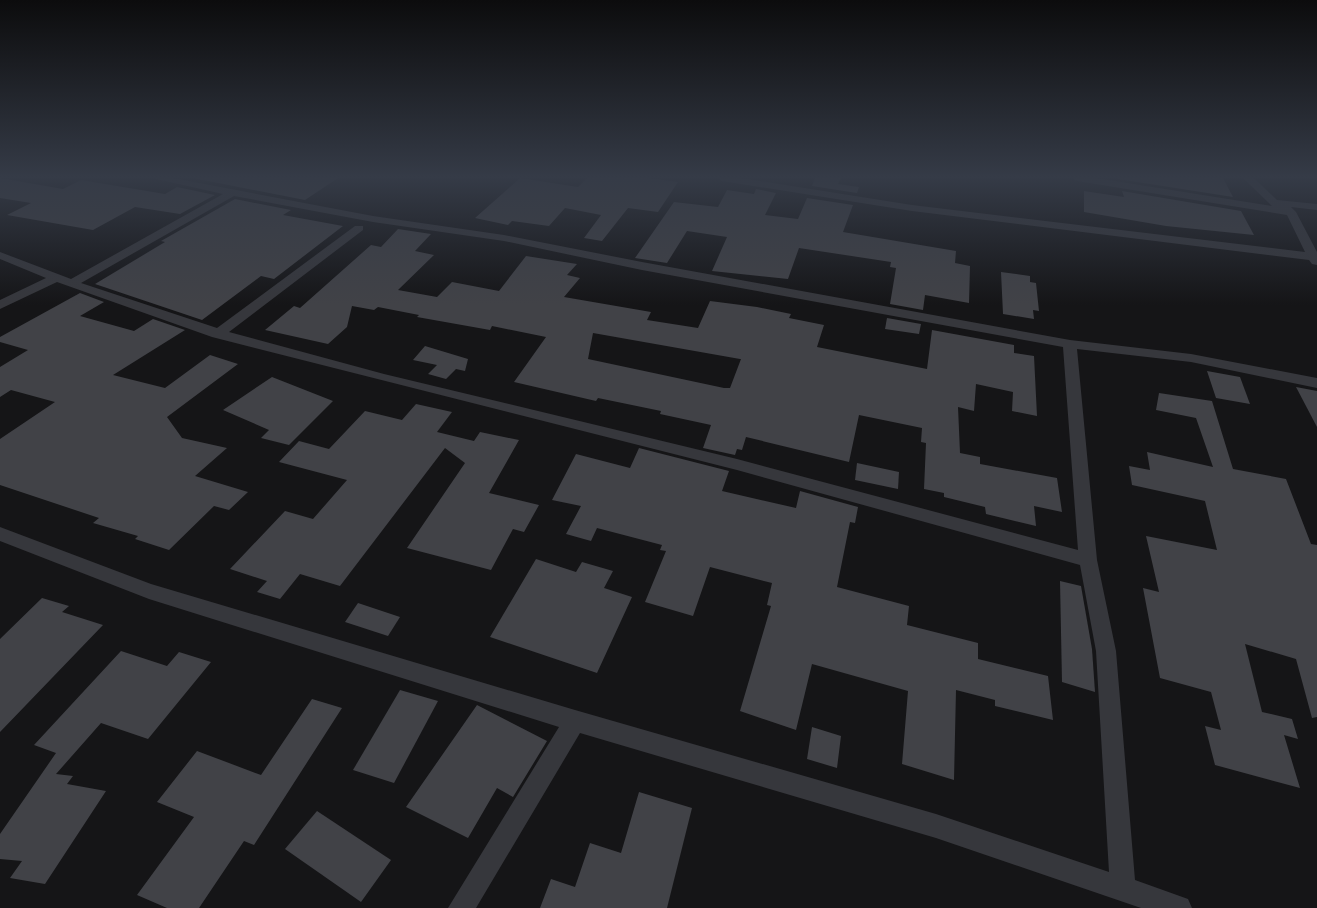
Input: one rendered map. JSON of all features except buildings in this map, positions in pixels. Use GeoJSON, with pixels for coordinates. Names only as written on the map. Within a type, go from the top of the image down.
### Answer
{"type":"FeatureCollection","features":[{"type":"Feature","properties":{"kind":"street"},"geometry":{"type":"LineString","coordinates":[[71,284],[183,220]]}},
{"type":"Feature","properties":{"kind":"street"},"geometry":{"type":"LineString","coordinates":[[382,220],[504,238],[1070,344],[1191,358],[1317,383]]}},
{"type":"Feature","properties":{"kind":"street"},"geometry":{"type":"LineString","coordinates":[[1010,220],[1316,259]]}},
{"type":"Feature","properties":{"kind":"street"},"geometry":{"type":"LineString","coordinates":[[1295,220],[1316,259]]}},
{"type":"Feature","properties":{"kind":"street"},"geometry":{"type":"LineString","coordinates":[[217,334],[359,228]]}},
{"type":"Feature","properties":{"kind":"street"},"geometry":{"type":"LineString","coordinates":[[0,255],[71,284],[217,334],[722,460],[1088,560]]}},
{"type":"Feature","properties":{"kind":"street"},"geometry":{"type":"LineString","coordinates":[[0,305],[55,278]]}},
{"type":"Feature","properties":{"kind":"street"},"geometry":{"type":"LineString","coordinates":[[1070,344],[1088,560],[1106,651],[1123,887]]}},
{"type":"Feature","properties":{"kind":"street"},"geometry":{"type":"LineString","coordinates":[[0,534],[149,591],[575,721],[936,826],[1179,908]]}},
{"type":"Feature","properties":{"kind":"street"},"geometry":{"type":"LineString","coordinates":[[461,908],[575,721]]}}]}
